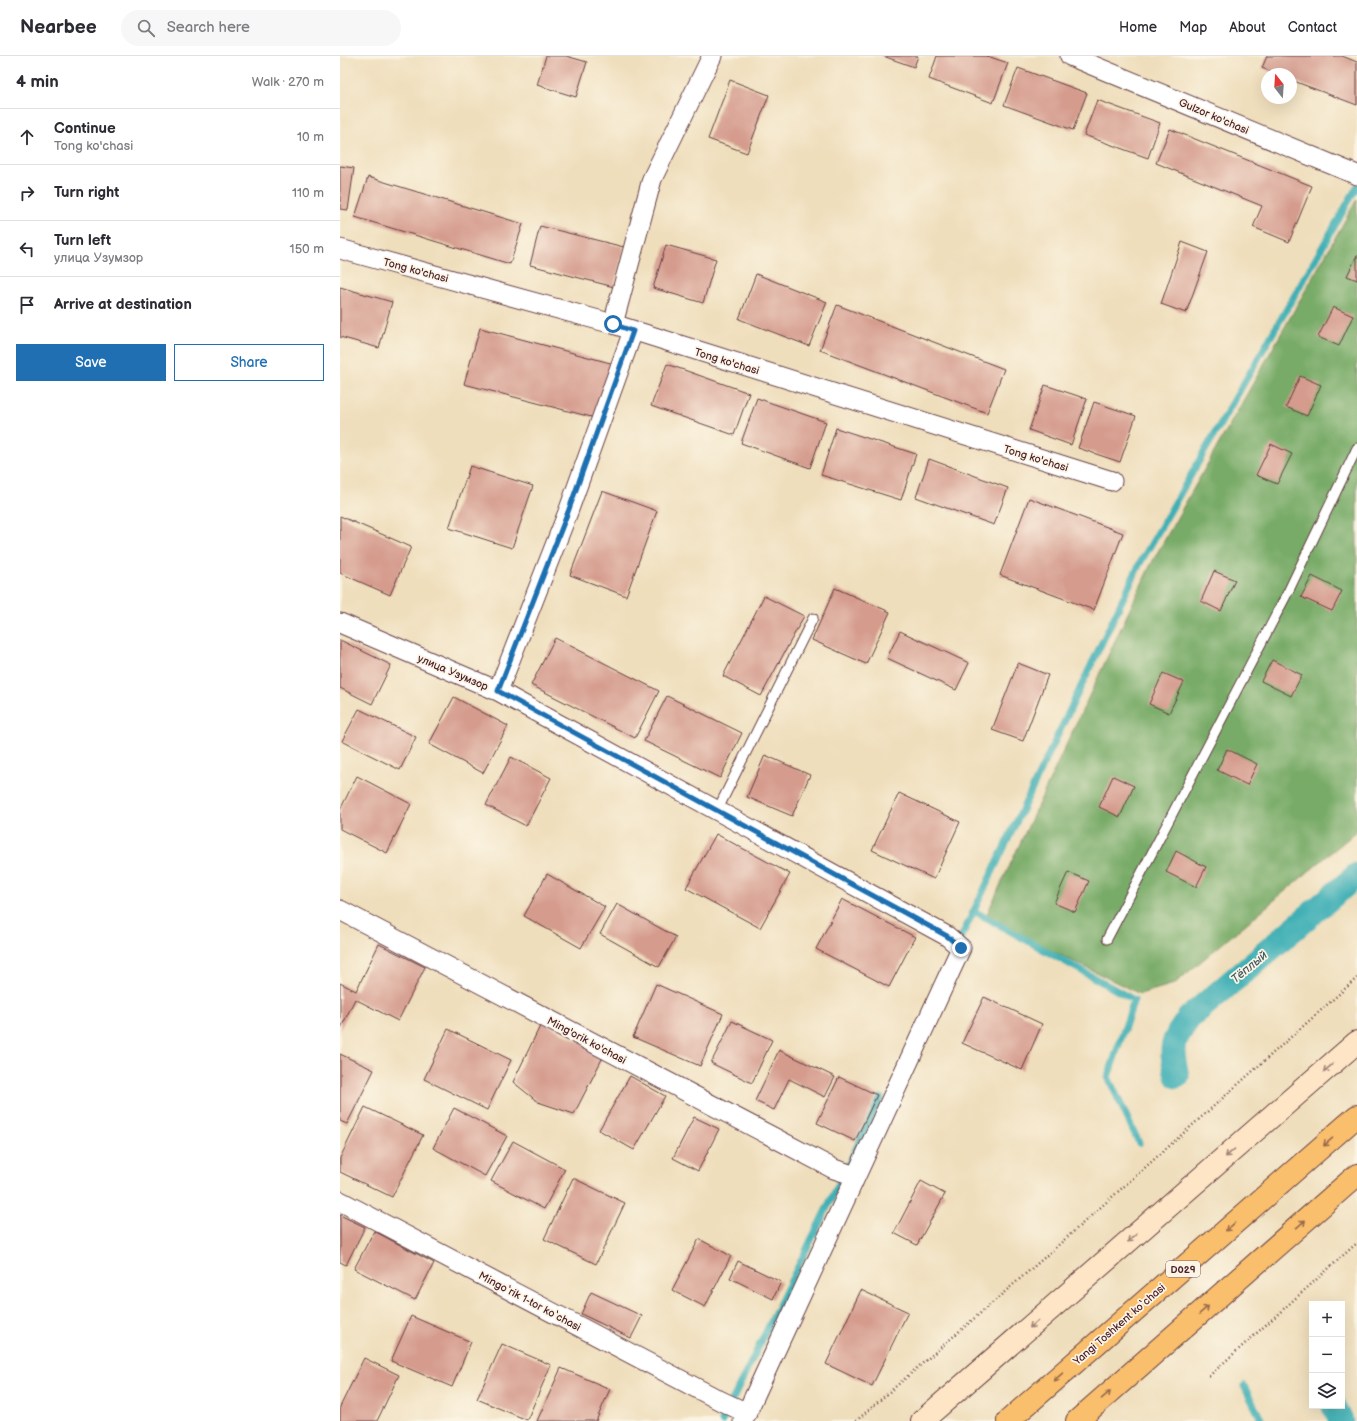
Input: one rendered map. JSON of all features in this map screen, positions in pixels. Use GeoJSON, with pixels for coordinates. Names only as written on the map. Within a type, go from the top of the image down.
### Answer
{"type":"FeatureCollection","features":[{"type":"Feature","properties":{"kind":"highway","name":"Yangi Toshkent ko‘chasi"},"geometry":{"type":"LineString","coordinates":[[1008,1421],[1357,1116]]}},
{"type":"Feature","properties":{"kind":"highway"},"geometry":{"type":"LineString","coordinates":[[1077,1421],[1357,1175]]}},
{"type":"Feature","properties":{"kind":"main road"},"geometry":{"type":"LineString","coordinates":[[922,1421],[1357,1042]]}},
{"type":"Feature","properties":{"kind":"street"},"geometry":{"type":"LineString","coordinates":[[613,324],[652,179],[712,56]]}},
{"type":"Feature","properties":{"kind":"street","name":"Gulzor ko'chasi"},"geometry":{"type":"LineString","coordinates":[[1070,56],[1357,175]]}},
{"type":"Feature","properties":{"kind":"street","name":"Tong ko'chasi"},"geometry":{"type":"LineString","coordinates":[[340,249],[613,324],[1112,481]]}},
{"type":"Feature","properties":{"kind":"street"},"geometry":{"type":"LineString","coordinates":[[498,691],[568,512],[633,331]]}},
{"type":"Feature","properties":{"kind":"street","name":"улица Узумзор"},"geometry":{"type":"LineString","coordinates":[[340,623],[498,691],[947,936],[961,948],[856,1176]]}},
{"type":"Feature","properties":{"kind":"street","name":"Ming'orik ko'chasi"},"geometry":{"type":"LineString","coordinates":[[340,910],[834,1169],[856,1176]]}},
{"type":"Feature","properties":{"kind":"street"},"geometry":{"type":"LineString","coordinates":[[745,1417],[856,1176]]}},
{"type":"Feature","properties":{"kind":"street","name":"Mingo‘rik 1-tor ko‘chasi"},"geometry":{"type":"LineString","coordinates":[[340,1201],[721,1401],[745,1417]]}},
{"type":"Feature","properties":{"kind":"lane"},"geometry":{"type":"LineString","coordinates":[[1107,939],[1288,592],[1357,448]]}},
{"type":"Feature","properties":{"kind":"lane"},"geometry":{"type":"LineString","coordinates":[[717,811],[813,618]]}},
{"type":"Feature","properties":{"kind":"path"},"geometry":{"type":"LineString","coordinates":[[856,1421],[1045,1257],[1357,978]]}},
{"type":"Feature","properties":{"kind":"path"},"geometry":{"type":"LineString","coordinates":[[1209,1376],[1357,1243]]}},
{"type":"Feature","properties":{"kind":"green space"},"geometry":{"type":"Polygon","coordinates":[[[1357,199],[1357,831],[1174,984],[1140,994],[985,918],[1151,564],[1357,199]]]}},
{"type":"Feature","properties":{"kind":"building"},"geometry":{"type":"Polygon","coordinates":[[[546,56],[566,56],[587,62],[576,97],[537,85],[546,56]]]}},
{"type":"Feature","properties":{"kind":"building"},"geometry":{"type":"Polygon","coordinates":[[[883,56],[918,56],[914,67],[883,56]]]}},
{"type":"Feature","properties":{"kind":"building"},"geometry":{"type":"Polygon","coordinates":[[[937,56],[987,56],[1008,63],[993,103],[929,79],[937,56]]]}},
{"type":"Feature","properties":{"kind":"building"},"geometry":{"type":"Polygon","coordinates":[[[1267,56],[1342,56],[1357,62],[1357,105],[1297,82],[1297,68],[1262,68],[1267,56]]]}},
{"type":"Feature","properties":{"kind":"building"},"geometry":{"type":"Polygon","coordinates":[[[1018,68],[1087,93],[1073,130],[1004,105],[1018,68]]]}},
{"type":"Feature","properties":{"kind":"building"},"geometry":{"type":"Polygon","coordinates":[[[730,80],[769,95],[747,153],[708,139],[730,80]]]}},
{"type":"Feature","properties":{"kind":"building"},"geometry":{"type":"Polygon","coordinates":[[[1097,100],[1160,123],[1148,158],[1084,135],[1097,100]]]}},
{"type":"Feature","properties":{"kind":"building"},"geometry":{"type":"Polygon","coordinates":[[[1170,129],[1312,186],[1289,242],[1253,227],[1262,206],[1156,163],[1170,129]]]}},
{"type":"Feature","properties":{"kind":"building"},"geometry":{"type":"Polygon","coordinates":[[[340,166],[354,168],[348,210],[340,209],[340,166]]]}},
{"type":"Feature","properties":{"kind":"building"},"geometry":{"type":"Polygon","coordinates":[[[368,177],[523,224],[510,264],[355,217],[368,177]]]}},
{"type":"Feature","properties":{"kind":"building"},"geometry":{"type":"Polygon","coordinates":[[[540,226],[624,247],[614,287],[530,265],[540,226]]]}},
{"type":"Feature","properties":{"kind":"building"},"geometry":{"type":"Polygon","coordinates":[[[1182,242],[1208,252],[1186,313],[1161,304],[1182,242]]]}},
{"type":"Feature","properties":{"kind":"building"},"geometry":{"type":"Polygon","coordinates":[[[666,245],[716,259],[703,303],[653,288],[666,245]]]}},
{"type":"Feature","properties":{"kind":"building"},"geometry":{"type":"Polygon","coordinates":[[[1357,255],[1357,280],[1347,276],[1357,255]]]}},
{"type":"Feature","properties":{"kind":"building"},"geometry":{"type":"Polygon","coordinates":[[[756,274],[827,302],[809,346],[739,319],[756,274]]]}},
{"type":"Feature","properties":{"kind":"building"},"geometry":{"type":"Polygon","coordinates":[[[340,287],[392,302],[379,348],[340,337],[340,287]]]}},
{"type":"Feature","properties":{"kind":"building"},"geometry":{"type":"Polygon","coordinates":[[[837,305],[1004,369],[987,413],[820,350],[837,305]]]}},
{"type":"Feature","properties":{"kind":"building"},"geometry":{"type":"Polygon","coordinates":[[[1333,307],[1353,316],[1339,346],[1318,337],[1333,307]]]}},
{"type":"Feature","properties":{"kind":"building"},"geometry":{"type":"Polygon","coordinates":[[[480,328],[614,364],[599,419],[464,384],[480,328]]]}},
{"type":"Feature","properties":{"kind":"building"},"geometry":{"type":"Polygon","coordinates":[[[667,364],[749,393],[734,435],[651,406],[667,364]]]}},
{"type":"Feature","properties":{"kind":"building"},"geometry":{"type":"Polygon","coordinates":[[[1300,376],[1321,385],[1307,416],[1286,407],[1300,376]]]}},
{"type":"Feature","properties":{"kind":"building"},"geometry":{"type":"Polygon","coordinates":[[[1045,385],[1087,399],[1071,445],[1029,430],[1045,385]]]}},
{"type":"Feature","properties":{"kind":"building"},"geometry":{"type":"Polygon","coordinates":[[[757,398],[826,422],[810,468],[741,443],[757,398]]]}},
{"type":"Feature","properties":{"kind":"building"},"geometry":{"type":"Polygon","coordinates":[[[1094,402],[1136,416],[1120,462],[1078,448],[1094,402]]]}},
{"type":"Feature","properties":{"kind":"building"},"geometry":{"type":"Polygon","coordinates":[[[836,428],[916,454],[901,500],[821,475],[836,428]]]}},
{"type":"Feature","properties":{"kind":"building"},"geometry":{"type":"Polygon","coordinates":[[[1271,444],[1292,454],[1277,484],[1256,475],[1271,444]]]}},
{"type":"Feature","properties":{"kind":"building"},"geometry":{"type":"Polygon","coordinates":[[[929,459],[1008,488],[994,525],[916,497],[929,459]]]}},
{"type":"Feature","properties":{"kind":"building"},"geometry":{"type":"Polygon","coordinates":[[[470,466],[533,486],[512,548],[449,528],[470,466]]]}},
{"type":"Feature","properties":{"kind":"building"},"geometry":{"type":"Polygon","coordinates":[[[602,491],[657,511],[626,596],[570,575],[602,491]]]}},
{"type":"Feature","properties":{"kind":"building"},"geometry":{"type":"Polygon","coordinates":[[[1029,498],[1123,533],[1094,610],[1000,575],[1029,498]]]}},
{"type":"Feature","properties":{"kind":"building"},"geometry":{"type":"Polygon","coordinates":[[[340,516],[411,547],[390,595],[340,573],[340,516]]]}},
{"type":"Feature","properties":{"kind":"building"},"geometry":{"type":"Polygon","coordinates":[[[1214,571],[1235,580],[1221,611],[1201,601],[1214,571]]]}},
{"type":"Feature","properties":{"kind":"building"},"geometry":{"type":"Polygon","coordinates":[[[1312,576],[1342,591],[1332,611],[1301,597],[1312,576]]]}},
{"type":"Feature","properties":{"kind":"building"},"geometry":{"type":"Polygon","coordinates":[[[835,588],[890,612],[866,664],[812,640],[835,588]]]}},
{"type":"Feature","properties":{"kind":"building"},"geometry":{"type":"Polygon","coordinates":[[[764,596],[804,616],[761,696],[723,676],[764,596]]]}},
{"type":"Feature","properties":{"kind":"building"},"geometry":{"type":"Polygon","coordinates":[[[900,631],[969,663],[956,690],[887,658],[900,631]]]}},
{"type":"Feature","properties":{"kind":"building"},"geometry":{"type":"Polygon","coordinates":[[[555,638],[659,691],[635,738],[531,685],[555,638]]]}},
{"type":"Feature","properties":{"kind":"building"},"geometry":{"type":"Polygon","coordinates":[[[340,640],[391,665],[372,704],[340,688],[340,640]]]}},
{"type":"Feature","properties":{"kind":"building"},"geometry":{"type":"Polygon","coordinates":[[[1272,660],[1302,675],[1291,696],[1261,681],[1272,660]]]}},
{"type":"Feature","properties":{"kind":"building"},"geometry":{"type":"Polygon","coordinates":[[[1018,663],[1048,675],[1023,741],[992,730],[1018,663]]]}},
{"type":"Feature","properties":{"kind":"building"},"geometry":{"type":"Polygon","coordinates":[[[1163,673],[1184,682],[1169,713],[1149,704],[1163,673]]]}},
{"type":"Feature","properties":{"kind":"building"},"geometry":{"type":"Polygon","coordinates":[[[667,696],[742,733],[720,778],[644,741],[667,696]]]}},
{"type":"Feature","properties":{"kind":"building"},"geometry":{"type":"Polygon","coordinates":[[[454,697],[508,726],[483,773],[429,744],[454,697]]]}},
{"type":"Feature","properties":{"kind":"building"},"geometry":{"type":"Polygon","coordinates":[[[359,709],[416,737],[400,770],[342,741],[359,709]]]}},
{"type":"Feature","properties":{"kind":"building"},"geometry":{"type":"Polygon","coordinates":[[[1227,749],[1257,764],[1247,785],[1217,770],[1227,749]]]}},
{"type":"Feature","properties":{"kind":"building"},"geometry":{"type":"Polygon","coordinates":[[[765,755],[810,775],[792,816],[747,797],[765,755]]]}},
{"type":"Feature","properties":{"kind":"building"},"geometry":{"type":"Polygon","coordinates":[[[511,757],[551,778],[526,826],[486,805],[511,757]]]}},
{"type":"Feature","properties":{"kind":"building"},"geometry":{"type":"Polygon","coordinates":[[[357,776],[411,804],[387,853],[340,829],[340,810],[357,776]]]}},
{"type":"Feature","properties":{"kind":"building"},"geometry":{"type":"Polygon","coordinates":[[[1113,776],[1134,786],[1120,817],[1099,807],[1113,776]]]}},
{"type":"Feature","properties":{"kind":"building"},"geometry":{"type":"Polygon","coordinates":[[[899,793],[960,822],[934,879],[872,850],[899,793]]]}},
{"type":"Feature","properties":{"kind":"building"},"geometry":{"type":"Polygon","coordinates":[[[716,834],[790,874],[760,928],[686,888],[716,834]]]}},
{"type":"Feature","properties":{"kind":"building"},"geometry":{"type":"Polygon","coordinates":[[[1176,851],[1206,867],[1196,887],[1166,872],[1176,851]]]}},
{"type":"Feature","properties":{"kind":"building"},"geometry":{"type":"Polygon","coordinates":[[[1068,872],[1089,881],[1075,912],[1054,903],[1068,872]]]}},
{"type":"Feature","properties":{"kind":"building"},"geometry":{"type":"Polygon","coordinates":[[[547,874],[605,907],[581,948],[524,916],[547,874]]]}},
{"type":"Feature","properties":{"kind":"building"},"geometry":{"type":"Polygon","coordinates":[[[842,899],[915,937],[889,987],[816,949],[842,899]]]}},
{"type":"Feature","properties":{"kind":"building"},"geometry":{"type":"Polygon","coordinates":[[[617,904],[676,937],[659,967],[600,934],[617,904]]]}},
{"type":"Feature","properties":{"kind":"building"},"geometry":{"type":"Polygon","coordinates":[[[379,944],[425,967],[398,1021],[355,999],[340,1030],[340,983],[356,991],[379,944]]]}},
{"type":"Feature","properties":{"kind":"building"},"geometry":{"type":"Polygon","coordinates":[[[656,984],[723,1014],[700,1066],[633,1037],[656,984]]]}},
{"type":"Feature","properties":{"kind":"building"},"geometry":{"type":"Polygon","coordinates":[[[984,997],[1042,1024],[1022,1070],[962,1043],[984,997]]]}},
{"type":"Feature","properties":{"kind":"building"},"geometry":{"type":"Polygon","coordinates":[[[732,1021],[772,1040],[752,1083],[711,1063],[732,1021]]]}},
{"type":"Feature","properties":{"kind":"building"},"geometry":{"type":"Polygon","coordinates":[[[542,1022],[604,1055],[574,1114],[538,1102],[513,1082],[542,1022]]]}},
{"type":"Feature","properties":{"kind":"building"},"geometry":{"type":"Polygon","coordinates":[[[448,1029],[511,1060],[487,1110],[424,1079],[448,1029]]]}},
{"type":"Feature","properties":{"kind":"building"},"geometry":{"type":"Polygon","coordinates":[[[779,1050],[835,1077],[825,1097],[789,1079],[774,1110],[755,1101],[779,1050]]]}},
{"type":"Feature","properties":{"kind":"building"},"geometry":{"type":"Polygon","coordinates":[[[340,1054],[374,1070],[347,1124],[340,1121],[340,1054]]]}},
{"type":"Feature","properties":{"kind":"building"},"geometry":{"type":"Polygon","coordinates":[[[630,1076],[665,1096],[634,1150],[599,1130],[630,1076]]]}},
{"type":"Feature","properties":{"kind":"building"},"geometry":{"type":"Polygon","coordinates":[[[839,1077],[877,1095],[855,1141],[817,1123],[839,1077]]]}},
{"type":"Feature","properties":{"kind":"building"},"geometry":{"type":"Polygon","coordinates":[[[365,1107],[423,1135],[392,1197],[340,1172],[340,1158],[365,1107]]]}},
{"type":"Feature","properties":{"kind":"building"},"geometry":{"type":"Polygon","coordinates":[[[454,1108],[507,1136],[485,1176],[433,1148],[454,1108]]]}},
{"type":"Feature","properties":{"kind":"building"},"geometry":{"type":"Polygon","coordinates":[[[694,1117],[719,1129],[698,1171],[673,1158],[694,1117]]]}},
{"type":"Feature","properties":{"kind":"building"},"geometry":{"type":"Polygon","coordinates":[[[513,1141],[565,1169],[544,1209],[491,1181],[513,1141]]]}},
{"type":"Feature","properties":{"kind":"building"},"geometry":{"type":"Polygon","coordinates":[[[573,1178],[625,1203],[596,1264],[544,1239],[573,1178]]]}},
{"type":"Feature","properties":{"kind":"building"},"geometry":{"type":"Polygon","coordinates":[[[921,1181],[945,1194],[917,1245],[894,1233],[921,1181]]]}},
{"type":"Feature","properties":{"kind":"building"},"geometry":{"type":"Polygon","coordinates":[[[340,1215],[365,1227],[346,1265],[340,1262],[340,1215]]]}},
{"type":"Feature","properties":{"kind":"building"},"geometry":{"type":"Polygon","coordinates":[[[374,1231],[434,1263],[415,1300],[354,1269],[374,1231]]]}},
{"type":"Feature","properties":{"kind":"building"},"geometry":{"type":"Polygon","coordinates":[[[699,1239],[731,1256],[705,1307],[672,1290],[699,1239]]]}},
{"type":"Feature","properties":{"kind":"building"},"geometry":{"type":"Polygon","coordinates":[[[738,1261],[781,1282],[773,1299],[730,1278],[738,1261]]]}},
{"type":"Feature","properties":{"kind":"building"},"geometry":{"type":"Polygon","coordinates":[[[861,1290],[908,1312],[872,1386],[826,1364],[861,1290]]]}},
{"type":"Feature","properties":{"kind":"building"},"geometry":{"type":"Polygon","coordinates":[[[591,1292],[642,1316],[631,1338],[581,1314],[591,1292]]]}},
{"type":"Feature","properties":{"kind":"building"},"geometry":{"type":"Polygon","coordinates":[[[411,1316],[471,1342],[452,1387],[391,1361],[411,1316]]]}},
{"type":"Feature","properties":{"kind":"building"},"geometry":{"type":"Polygon","coordinates":[[[502,1344],[551,1365],[527,1420],[477,1399],[502,1344]]]}},
{"type":"Feature","properties":{"kind":"building"},"geometry":{"type":"Polygon","coordinates":[[[364,1358],[399,1375],[377,1421],[340,1421],[340,1407],[364,1358]]]}},
{"type":"Feature","properties":{"kind":"building"},"geometry":{"type":"Polygon","coordinates":[[[561,1368],[610,1389],[596,1421],[537,1421],[561,1368]]]}},
{"type":"Feature","properties":{"kind":"waterway"},"geometry":{"type":"LineString","coordinates":[[958,944],[1139,565],[1357,187]]}},
{"type":"Feature","properties":{"kind":"waterway","name":"Тёплый"},"geometry":{"type":"LineString","coordinates":[[1177,1076],[1173,1058],[1175,1039],[1189,1018],[1357,875]]}},
{"type":"Feature","properties":{"kind":"waterway"},"geometry":{"type":"LineString","coordinates":[[974,911],[1134,1000],[1108,1077],[1139,1143]]}},
{"type":"Feature","properties":{"kind":"waterway"},"geometry":{"type":"LineString","coordinates":[[722,1421],[881,1098]]}},
{"type":"Feature","properties":{"kind":"waterway"},"geometry":{"type":"LineString","coordinates":[[1244,1386],[1262,1421]]}},
{"type":"Feature","properties":{"kind":"waterway","name":"Тёплый"},"geometry":{"type":"LineString","coordinates":[[1335,1409],[1341,1421]]}},
{"type":"Feature","properties":{"kind":"route"},"geometry":{"type":"LineString","coordinates":[[613,324],[633,331],[568,512],[498,691],[947,936],[961,948]]}}]}
